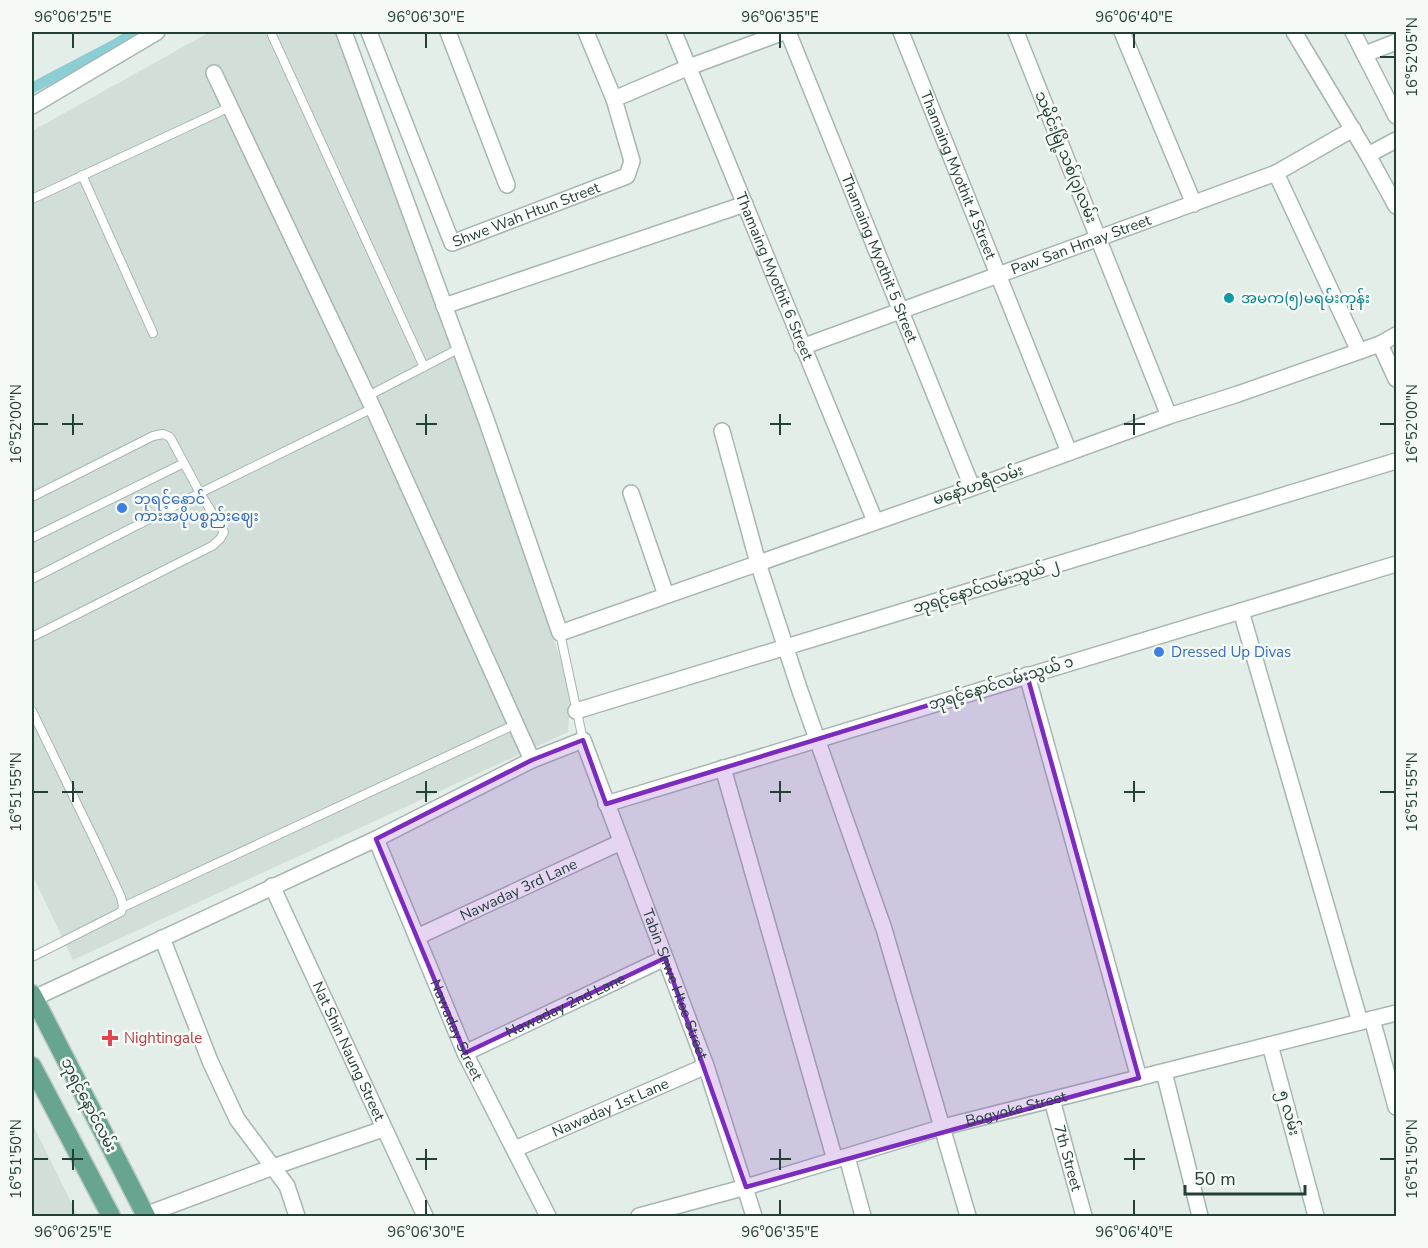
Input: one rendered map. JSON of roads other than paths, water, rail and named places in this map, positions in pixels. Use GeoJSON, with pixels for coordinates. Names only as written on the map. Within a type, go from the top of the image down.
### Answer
{"type":"FeatureCollection","features":[{"type":"Feature","properties":{"kind":"main road","name":"ဘုရင့်နောင်လမ်း"},"geometry":{"type":"LineString","coordinates":[[32,997],[145,1216]]}},
{"type":"Feature","properties":{"kind":"main road"},"geometry":{"type":"LineString","coordinates":[[32,1066],[111,1216]]}},
{"type":"Feature","properties":{"kind":"street"},"geometry":{"type":"LineString","coordinates":[[32,106],[157,32]]}},
{"type":"Feature","properties":{"kind":"street"},"geometry":{"type":"LineString","coordinates":[[344,32],[460,348],[560,633]]}},
{"type":"Feature","properties":{"kind":"street","name":"Shwe Wah Htun Street"},"geometry":{"type":"LineString","coordinates":[[369,32],[452,243],[627,176],[632,161],[614,99]]}},
{"type":"Feature","properties":{"kind":"street"},"geometry":{"type":"LineString","coordinates":[[448,32],[507,185]]}},
{"type":"Feature","properties":{"kind":"street"},"geometry":{"type":"LineString","coordinates":[[586,32],[614,99],[689,67],[786,32]]}},
{"type":"Feature","properties":{"kind":"street","name":"Thamaing Myothit 6 Street"},"geometry":{"type":"LineString","coordinates":[[674,32],[875,521]]}},
{"type":"Feature","properties":{"kind":"street","name":"Thamaing Myothit 5 Street"},"geometry":{"type":"LineString","coordinates":[[786,32],[902,310],[972,487]]}},
{"type":"Feature","properties":{"kind":"street","name":"Thamaing Myothit 4 Street"},"geometry":{"type":"LineString","coordinates":[[901,32],[1069,452]]}},
{"type":"Feature","properties":{"kind":"street","name":"သမိုင်းမြို့သစ်(၃)လမ်း"},"geometry":{"type":"LineString","coordinates":[[1016,32],[1169,416]]}},
{"type":"Feature","properties":{"kind":"street"},"geometry":{"type":"LineString","coordinates":[[1122,32],[1194,204]]}},
{"type":"Feature","properties":{"kind":"street"},"geometry":{"type":"LineString","coordinates":[[1294,32],[1353,129],[1396,206]]}},
{"type":"Feature","properties":{"kind":"street"},"geometry":{"type":"LineString","coordinates":[[1353,32],[1396,116]]}},
{"type":"Feature","properties":{"kind":"street"},"geometry":{"type":"LineString","coordinates":[[1365,54],[1396,42]]}},
{"type":"Feature","properties":{"kind":"street"},"geometry":{"type":"LineString","coordinates":[[214,73],[370,402],[532,760]]}},
{"type":"Feature","properties":{"kind":"street","name":"Paw San Hmay Street"},"geometry":{"type":"LineString","coordinates":[[802,347],[1276,173],[1353,129]]}},
{"type":"Feature","properties":{"kind":"street"},"geometry":{"type":"LineString","coordinates":[[1368,155],[1396,140]]}},
{"type":"Feature","properties":{"kind":"street"},"geometry":{"type":"LineString","coordinates":[[1276,173],[1359,351]]}},
{"type":"Feature","properties":{"kind":"street"},"geometry":{"type":"LineString","coordinates":[[444,306],[745,204]]}},
{"type":"Feature","properties":{"kind":"street","name":"မနော်ဟရီလမ်း"},"geometry":{"type":"LineString","coordinates":[[560,633],[1169,416],[1380,344],[1396,335]]}},
{"type":"Feature","properties":{"kind":"street"},"geometry":{"type":"LineString","coordinates":[[1380,344],[1396,379]]}},
{"type":"Feature","properties":{"kind":"street"},"geometry":{"type":"LineString","coordinates":[[722,431],[758,563],[884,929],[968,1216]]}},
{"type":"Feature","properties":{"kind":"street","name":"ဘုရင့်နောင်လမ်းသွယ် ၂"},"geometry":{"type":"LineString","coordinates":[[576,711],[1396,461]]}},
{"type":"Feature","properties":{"kind":"street"},"geometry":{"type":"LineString","coordinates":[[632,493],[666,595]]}},
{"type":"Feature","properties":{"kind":"street","name":"ဘုရင့်နောင်လမ်းသွယ် ၁"},"geometry":{"type":"LineString","coordinates":[[606,804],[1396,564]]}},
{"type":"Feature","properties":{"kind":"street"},"geometry":{"type":"LineString","coordinates":[[1241,611],[1366,1021],[1396,1107]]}},
{"type":"Feature","properties":{"kind":"street"},"geometry":{"type":"LineString","coordinates":[[1027,675],[1140,1078]]}},
{"type":"Feature","properties":{"kind":"street"},"geometry":{"type":"LineString","coordinates":[[32,997],[376,839],[532,760],[583,740]]}},
{"type":"Feature","properties":{"kind":"street","name":"Tabin Shwe Htee Street"},"geometry":{"type":"LineString","coordinates":[[583,740],[706,1066],[754,1216]]}},
{"type":"Feature","properties":{"kind":"street"},"geometry":{"type":"LineString","coordinates":[[723,768],[841,1159],[862,1216]]}},
{"type":"Feature","properties":{"kind":"street","name":"Nawaday Street"},"geometry":{"type":"LineString","coordinates":[[376,839],[465,1053],[548,1216]]}},
{"type":"Feature","properties":{"kind":"street","name":"Nawaday 3rd Lane"},"geometry":{"type":"LineString","coordinates":[[417,937],[621,842]]}},
{"type":"Feature","properties":{"kind":"street","name":"Nat Shin Naung Street"},"geometry":{"type":"LineString","coordinates":[[272,886],[425,1216]]}},
{"type":"Feature","properties":{"kind":"street"},"geometry":{"type":"LineString","coordinates":[[162,938],[210,1061],[237,1119],[286,1186],[297,1216]]}},
{"type":"Feature","properties":{"kind":"street","name":"Nawaday 2nd Lane"},"geometry":{"type":"LineString","coordinates":[[465,1053],[665,958]]}},
{"type":"Feature","properties":{"kind":"street","name":"Bogyoke Street"},"geometry":{"type":"LineString","coordinates":[[639,1216],[746,1187],[943,1127],[1396,1013]]}},
{"type":"Feature","properties":{"kind":"street","name":"၅ လမ်း"},"geometry":{"type":"LineString","coordinates":[[1270,1045],[1316,1216]]}},
{"type":"Feature","properties":{"kind":"street","name":"Nawaday 1st Lane"},"geometry":{"type":"LineString","coordinates":[[514,1149],[706,1066]]}},
{"type":"Feature","properties":{"kind":"street"},"geometry":{"type":"LineString","coordinates":[[1164,1072],[1200,1216]]}},
{"type":"Feature","properties":{"kind":"street","name":"7th Street"},"geometry":{"type":"LineString","coordinates":[[1052,1100],[1084,1216]]}},
{"type":"Feature","properties":{"kind":"street"},"geometry":{"type":"LineString","coordinates":[[145,1216],[273,1167],[383,1129]]}},
{"type":"Feature","properties":{"kind":"lane"},"geometry":{"type":"LineString","coordinates":[[272,35],[424,367]]}},
{"type":"Feature","properties":{"kind":"lane"},"geometry":{"type":"LineString","coordinates":[[32,199],[230,107]]}},
{"type":"Feature","properties":{"kind":"lane"},"geometry":{"type":"LineString","coordinates":[[82,175],[153,333]]}},
{"type":"Feature","properties":{"kind":"lane"},"geometry":{"type":"LineString","coordinates":[[32,579],[370,402],[424,367],[460,348]]}},
{"type":"Feature","properties":{"kind":"lane"},"geometry":{"type":"LineString","coordinates":[[32,497],[153,436],[163,434],[170,437],[224,532],[212,546],[32,637]]}},
{"type":"Feature","properties":{"kind":"lane"},"geometry":{"type":"LineString","coordinates":[[32,538],[184,463]]}},
{"type":"Feature","properties":{"kind":"lane"},"geometry":{"type":"LineString","coordinates":[[560,633],[583,740]]}},
{"type":"Feature","properties":{"kind":"lane"},"geometry":{"type":"LineString","coordinates":[[32,711],[97,845],[123,907]]}},
{"type":"Feature","properties":{"kind":"lane"},"geometry":{"type":"LineString","coordinates":[[32,957],[121,912],[123,907],[516,724]]}},
{"type":"Feature","properties":{"kind":"water"},"geometry":{"type":"Polygon","coordinates":[[[125,32],[147,32],[120,50],[32,94],[32,82],[125,32]]]}},
{"type":"Feature","properties":{"kind":"place","name":"အမက(၅)မရမ်းကုန်း"},"geometry":{"type":"Point","coordinates":[1229,298]}},
{"type":"Feature","properties":{"kind":"place","name":"ဘုရင့်နောင် ကားအပိုပစ္စည်းဈေး"},"geometry":{"type":"Point","coordinates":[122,508]}},
{"type":"Feature","properties":{"kind":"place","name":"Dressed Up Divas"},"geometry":{"type":"Point","coordinates":[1159,652]}},
{"type":"Feature","properties":{"kind":"place","name":"Nightingale"},"geometry":{"type":"Point","coordinates":[110,1038]}}]}
